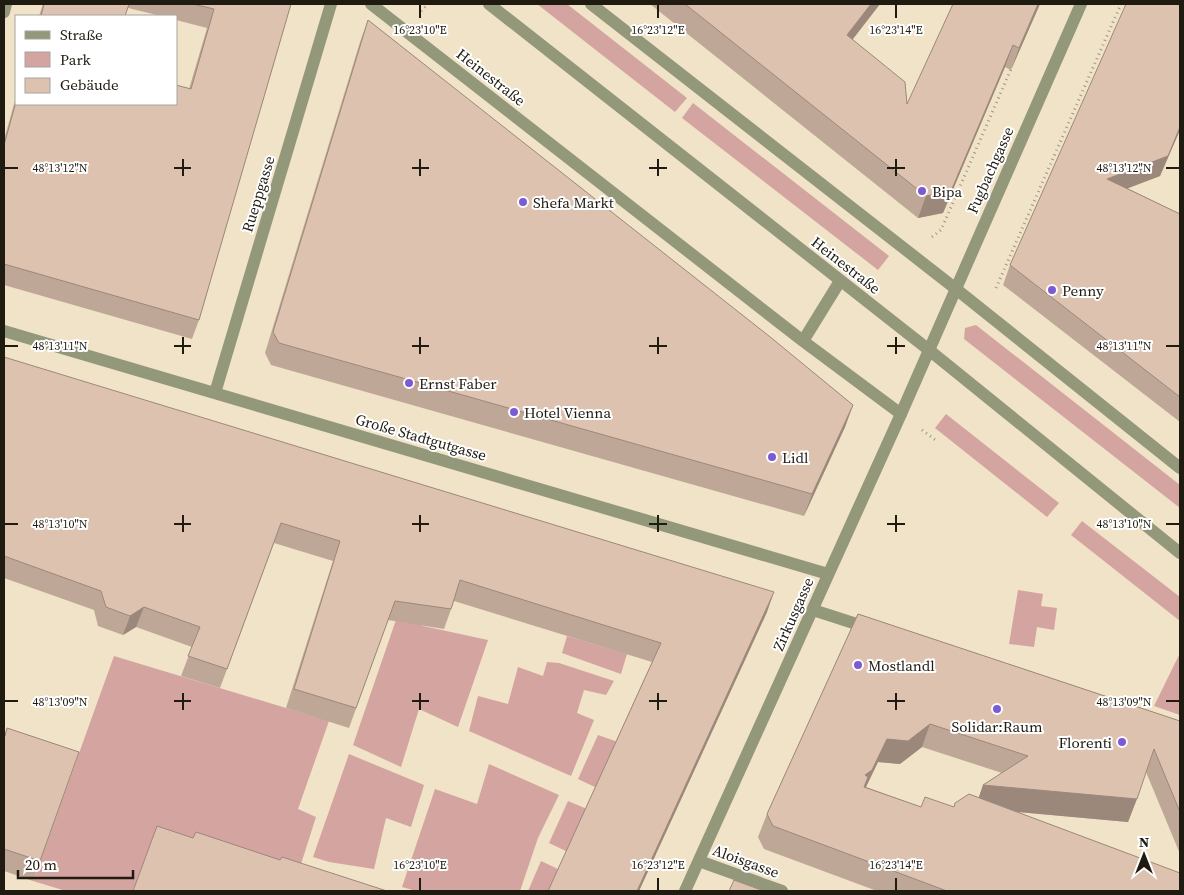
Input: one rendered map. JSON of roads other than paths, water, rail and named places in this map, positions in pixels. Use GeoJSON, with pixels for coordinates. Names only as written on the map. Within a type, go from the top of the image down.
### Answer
{"type":"FeatureCollection","features":[{"type":"Feature","properties":{"kind":"street"},"geometry":{"type":"LineString","coordinates":[[4,12],[6,4]]}},
{"type":"Feature","properties":{"kind":"street","name":"Rueppgasse"},"geometry":{"type":"LineString","coordinates":[[215,393],[331,4]]}},
{"type":"Feature","properties":{"kind":"street","name":"Heinestraße"},"geometry":{"type":"LineString","coordinates":[[370,4],[803,341],[901,414]]}},
{"type":"Feature","properties":{"kind":"street","name":"Heinestraße"},"geometry":{"type":"LineString","coordinates":[[489,4],[929,350],[1180,553]]}},
{"type":"Feature","properties":{"kind":"street"},"geometry":{"type":"LineString","coordinates":[[591,4],[956,289],[1180,468]]}},
{"type":"Feature","properties":{"kind":"street","name":"Fugbachgasse"},"geometry":{"type":"LineString","coordinates":[[929,350],[1082,4]]}},
{"type":"Feature","properties":{"kind":"street"},"geometry":{"type":"LineString","coordinates":[[803,341],[840,281]]}},
{"type":"Feature","properties":{"kind":"street","name":"Große Stadtgutgasse"},"geometry":{"type":"LineString","coordinates":[[4,330],[828,574]]}},
{"type":"Feature","properties":{"kind":"street","name":"Zirkusgasse"},"geometry":{"type":"LineString","coordinates":[[685,891],[929,350]]}},
{"type":"Feature","properties":{"kind":"street"},"geometry":{"type":"LineString","coordinates":[[813,610],[884,633]]}},
{"type":"Feature","properties":{"kind":"street","name":"Aloisgasse"},"geometry":{"type":"LineString","coordinates":[[699,861],[782,891]]}},
{"type":"Feature","properties":{"kind":"place","name":"Bipa"},"geometry":{"type":"Point","coordinates":[922,191]}},
{"type":"Feature","properties":{"kind":"place","name":"Shefa Markt"},"geometry":{"type":"Point","coordinates":[523,202]}},
{"type":"Feature","properties":{"kind":"place","name":"Penny"},"geometry":{"type":"Point","coordinates":[1052,290]}},
{"type":"Feature","properties":{"kind":"place","name":"Ernst Faber"},"geometry":{"type":"Point","coordinates":[409,383]}},
{"type":"Feature","properties":{"kind":"place","name":"Hotel Vienna"},"geometry":{"type":"Point","coordinates":[514,412]}},
{"type":"Feature","properties":{"kind":"place","name":"Lidl"},"geometry":{"type":"Point","coordinates":[772,457]}},
{"type":"Feature","properties":{"kind":"place","name":"Mostlandl"},"geometry":{"type":"Point","coordinates":[858,665]}},
{"type":"Feature","properties":{"kind":"place","name":"Solidar:Raum"},"geometry":{"type":"Point","coordinates":[997,709]}},
{"type":"Feature","properties":{"kind":"place","name":"Florenti"},"geometry":{"type":"Point","coordinates":[1122,742]}}]}
